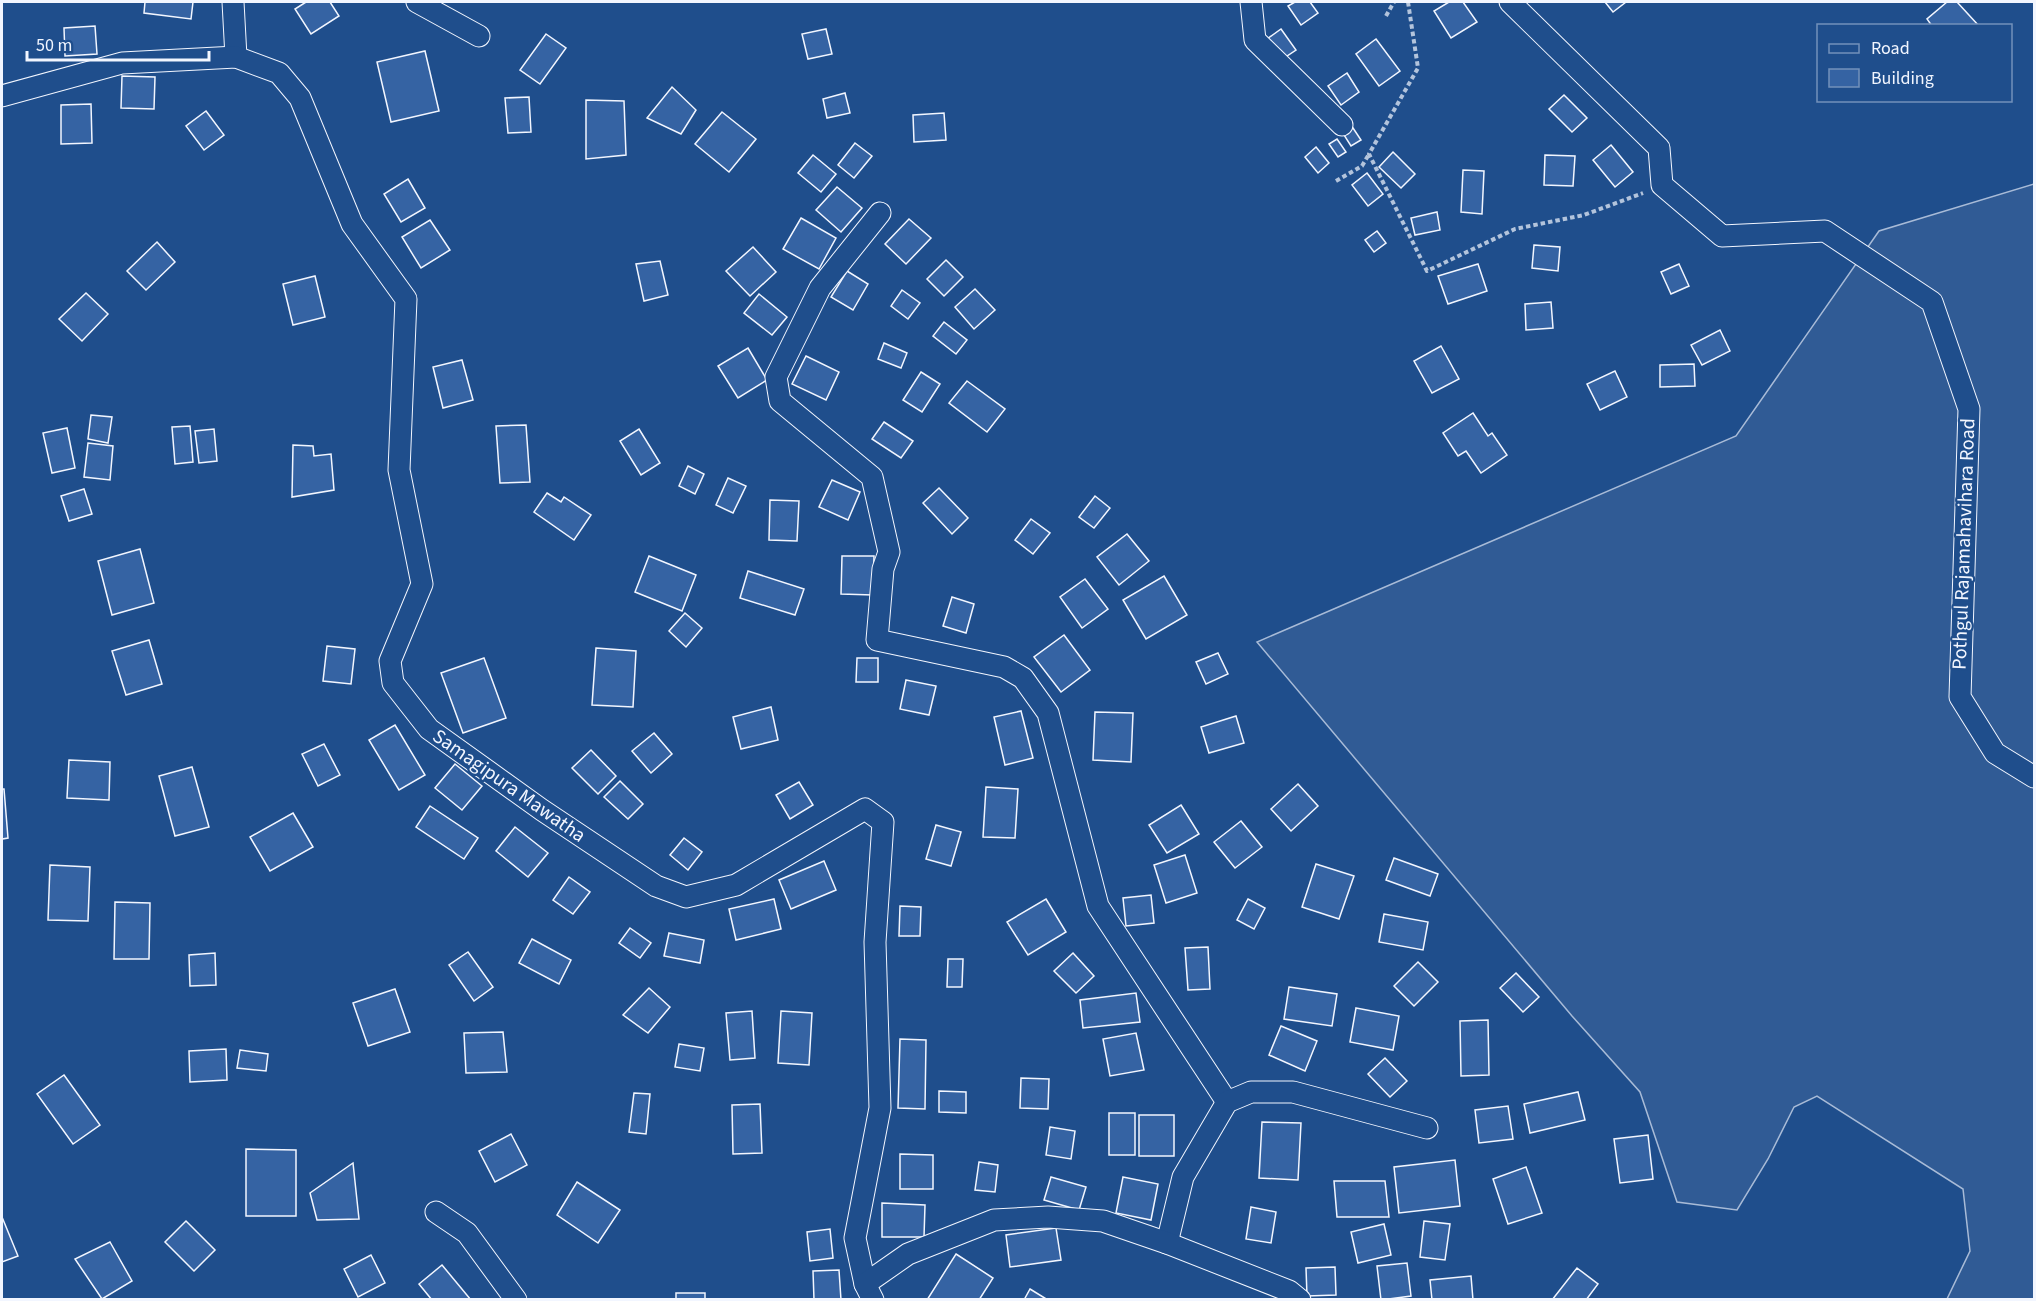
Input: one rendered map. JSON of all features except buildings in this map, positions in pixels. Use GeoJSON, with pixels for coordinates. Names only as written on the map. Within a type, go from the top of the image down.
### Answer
{"type":"FeatureCollection","features":[{"type":"Feature","properties":{"kind":"street"},"geometry":{"type":"LineString","coordinates":[[233,2],[236,57]]}},
{"type":"Feature","properties":{"kind":"street"},"geometry":{"type":"LineString","coordinates":[[417,2],[478,36]]}},
{"type":"Feature","properties":{"kind":"street"},"geometry":{"type":"LineString","coordinates":[[1251,2],[1255,40],[1342,125]]}},
{"type":"Feature","properties":{"kind":"street"},"geometry":{"type":"LineString","coordinates":[[1510,2],[1659,148],[1662,186]]}},
{"type":"Feature","properties":{"kind":"street","name":"Samagipura Mawatha"},"geometry":{"type":"LineString","coordinates":[[2,96],[122,63],[236,57],[279,73],[300,98],[352,224],[406,299],[399,470],[423,584],[390,661],[393,683],[429,729],[542,810],[656,886],[686,897],[736,885],[865,809],[883,822],[875,942],[880,1108],[855,1238],[869,1292]]}},
{"type":"Feature","properties":{"kind":"street","name":"Pothgul Rajamahavihara Road"},"geometry":{"type":"LineString","coordinates":[[1662,186],[1722,236],[1826,231],[1932,302],[1969,409],[1960,697],[1995,753],[2034,777]]}},
{"type":"Feature","properties":{"kind":"street"},"geometry":{"type":"LineString","coordinates":[[880,213],[820,288],[776,377],[780,401],[872,477],[890,552],[883,569],[877,640],[1004,667],[1023,678],[1048,713],[1098,906],[1227,1102]]}},
{"type":"Feature","properties":{"kind":"street"},"geometry":{"type":"LineString","coordinates":[[1167,1243],[1184,1177],[1227,1102],[1251,1092],[1293,1092],[1427,1128]]}},
{"type":"Feature","properties":{"kind":"street"},"geometry":{"type":"LineString","coordinates":[[436,1212],[467,1233],[516,1299]]}},
{"type":"Feature","properties":{"kind":"street"},"geometry":{"type":"LineString","coordinates":[[869,1292],[908,1254],[994,1220],[1048,1217],[1103,1221],[1167,1243],[1289,1291],[1300,1299]]}},
{"type":"Feature","properties":{"kind":"path"},"geometry":{"type":"LineString","coordinates":[[1386,16],[1394,2]]}},
{"type":"Feature","properties":{"kind":"path"},"geometry":{"type":"LineString","coordinates":[[1336,181],[1362,166],[1418,68],[1408,2]]}},
{"type":"Feature","properties":{"kind":"path"},"geometry":{"type":"LineString","coordinates":[[1369,154],[1427,271],[1515,229],[1584,215],[1662,186]]}},
{"type":"Feature","properties":{"kind":"shaded area"},"geometry":{"type":"Polygon","coordinates":[[[2034,184],[2034,1299],[1947,1299],[1970,1251],[1963,1189],[1817,1096],[1794,1107],[1768,1159],[1737,1210],[1677,1202],[1640,1092],[1572,1016],[1257,642],[1736,436],[1879,231],[2034,184]]]}}]}
